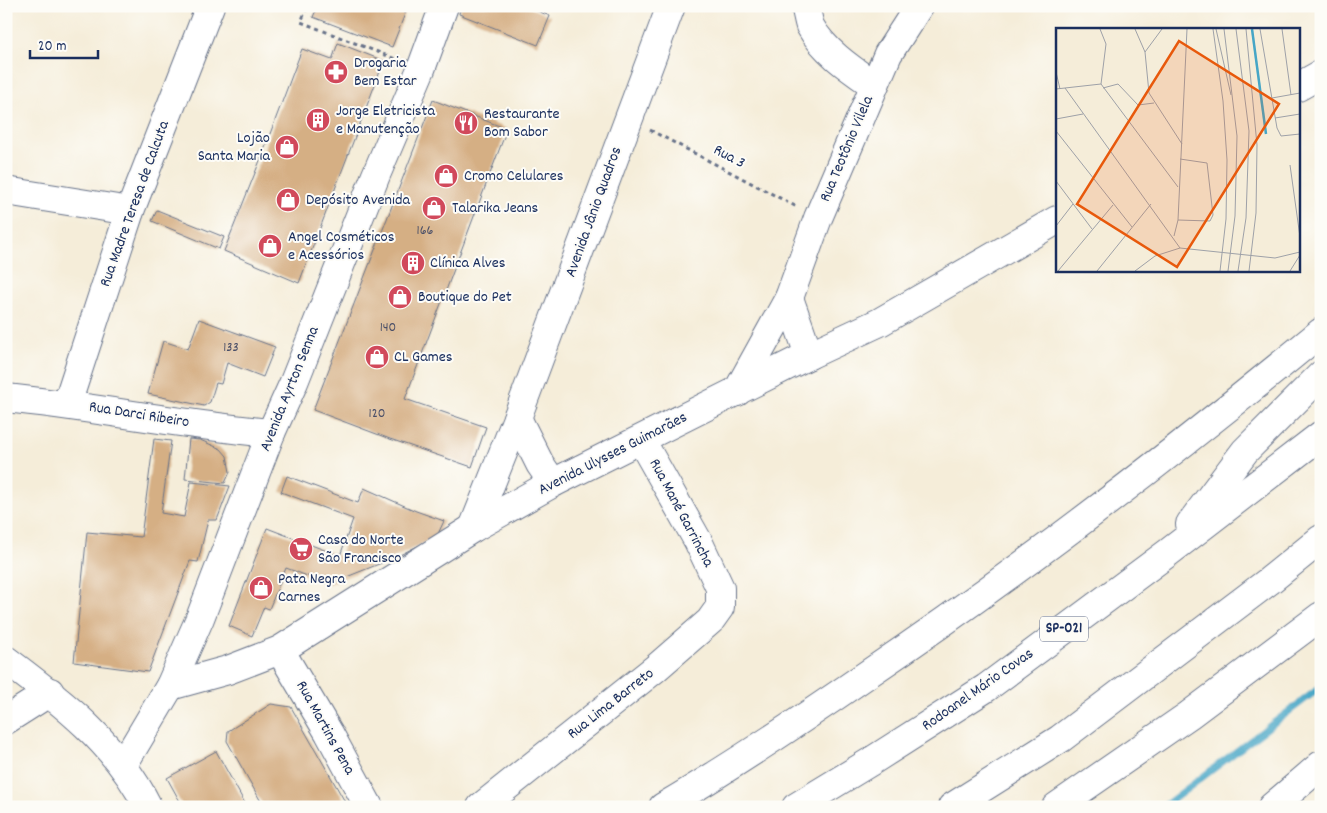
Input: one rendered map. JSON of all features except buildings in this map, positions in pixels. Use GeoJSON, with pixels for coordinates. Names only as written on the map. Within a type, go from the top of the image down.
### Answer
{"type":"FeatureCollection","features":[{"type":"Feature","properties":{"kind":"main road","name":"Rua Madre Teresa de Calcuta"},"geometry":{"type":"LineString","coordinates":[[67,404],[130,211],[210,6]]}},
{"type":"Feature","properties":{"kind":"main road","name":"Avenida Ayrton Senna"},"geometry":{"type":"LineString","coordinates":[[122,765],[170,686],[200,618],[271,433],[294,382],[376,175],[422,69],[444,6]]}},
{"type":"Feature","properties":{"kind":"main road","name":"Avenida Jânio Quadros"},"geometry":{"type":"LineString","coordinates":[[473,528],[517,418],[671,6]]}},
{"type":"Feature","properties":{"kind":"main road"},"geometry":{"type":"LineString","coordinates":[[805,6],[810,25],[827,48],[874,85]]}},
{"type":"Feature","properties":{"kind":"main road","name":"Rua Teotônio Vilela"},"geometry":{"type":"LineString","coordinates":[[737,392],[789,298],[818,218],[888,54],[919,6]]}},
{"type":"Feature","properties":{"kind":"main road"},"geometry":{"type":"LineString","coordinates":[[1300,86],[1321,74]]}},
{"type":"Feature","properties":{"kind":"main road"},"geometry":{"type":"LineString","coordinates":[[6,191],[130,211]]}},
{"type":"Feature","properties":{"kind":"main road","name":"Avenida Ulysses Guimarães"},"geometry":{"type":"LineString","coordinates":[[170,686],[228,670],[280,650],[473,528],[553,484],[809,355],[880,322],[1056,221]]}},
{"type":"Feature","properties":{"kind":"main road"},"geometry":{"type":"LineString","coordinates":[[789,298],[809,355]]}},
{"type":"Feature","properties":{"kind":"main road"},"geometry":{"type":"LineString","coordinates":[[663,807],[696,788],[809,714],[920,639],[1022,566],[1138,479],[1321,332]]}},
{"type":"Feature","properties":{"kind":"main road"},"geometry":{"type":"LineString","coordinates":[[1168,552],[1245,451],[1321,375]]}},
{"type":"Feature","properties":{"kind":"main road","name":"Rua Darci Ribeiro"},"geometry":{"type":"LineString","coordinates":[[6,398],[67,404],[239,430],[271,433]]}},
{"type":"Feature","properties":{"kind":"main road"},"geometry":{"type":"LineString","coordinates":[[517,418],[540,464],[553,484]]}},
{"type":"Feature","properties":{"kind":"main road","name":"Rodoanel Mário Covas"},"geometry":{"type":"LineString","coordinates":[[796,807],[986,688],[1321,435]]}},
{"type":"Feature","properties":{"kind":"main road","name":"Rua Mané Garrincha"},"geometry":{"type":"LineString","coordinates":[[641,440],[698,541],[720,588]]}},
{"type":"Feature","properties":{"kind":"main road"},"geometry":{"type":"LineString","coordinates":[[952,807],[1060,739],[1269,581],[1321,539]]}},
{"type":"Feature","properties":{"kind":"main road","name":"Rua Lima Barreto"},"geometry":{"type":"LineString","coordinates":[[481,807],[656,668],[710,621],[720,607],[720,588]]}},
{"type":"Feature","properties":{"kind":"main road"},"geometry":{"type":"LineString","coordinates":[[1056,807],[1189,714],[1321,616]]}},
{"type":"Feature","properties":{"kind":"main road","name":"Rua Martins Pena"},"geometry":{"type":"LineString","coordinates":[[280,650],[329,733],[369,807]]}},
{"type":"Feature","properties":{"kind":"main road"},"geometry":{"type":"LineString","coordinates":[[6,660],[50,692],[99,737],[139,788],[148,807]]}},
{"type":"Feature","properties":{"kind":"main road"},"geometry":{"type":"LineString","coordinates":[[6,720],[50,692]]}},
{"type":"Feature","properties":{"kind":"main road"},"geometry":{"type":"LineString","coordinates":[[1272,807],[1321,765]]}},
{"type":"Feature","properties":{"kind":"path"},"geometry":{"type":"LineString","coordinates":[[296,6],[306,10],[301,22],[422,69]]}},
{"type":"Feature","properties":{"kind":"path","name":"Rua 3"},"geometry":{"type":"LineString","coordinates":[[629,119],[818,218]]}},
{"type":"Feature","properties":{"kind":"waterway"},"geometry":{"type":"LineString","coordinates":[[1163,807],[1321,687]]}},
{"type":"Feature","properties":{"kind":"place","name":"Drogaria Bem Estar"},"geometry":{"type":"Point","coordinates":[336,72]}},
{"type":"Feature","properties":{"kind":"place","name":"Jorge Eletricista e Manutenção"},"geometry":{"type":"Point","coordinates":[318,120]}},
{"type":"Feature","properties":{"kind":"place","name":"Restaurante Bom Sabor"},"geometry":{"type":"Point","coordinates":[466,123]}},
{"type":"Feature","properties":{"kind":"place","name":"Lojão Santa Maria"},"geometry":{"type":"Point","coordinates":[287,147]}},
{"type":"Feature","properties":{"kind":"place","name":"Cromo Celulares"},"geometry":{"type":"Point","coordinates":[446,176]}},
{"type":"Feature","properties":{"kind":"place","name":"Depósito Avenida"},"geometry":{"type":"Point","coordinates":[288,200]}},
{"type":"Feature","properties":{"kind":"place","name":"Talarika Jeans"},"geometry":{"type":"Point","coordinates":[434,208]}},
{"type":"Feature","properties":{"kind":"place","name":"Angel Cosméticos e Acessórios"},"geometry":{"type":"Point","coordinates":[270,246]}},
{"type":"Feature","properties":{"kind":"place","name":"Clínica Alves"},"geometry":{"type":"Point","coordinates":[413,263]}},
{"type":"Feature","properties":{"kind":"place","name":"Boutique do Pet"},"geometry":{"type":"Point","coordinates":[400,297]}},
{"type":"Feature","properties":{"kind":"place","name":"CL Games"},"geometry":{"type":"Point","coordinates":[377,357]}},
{"type":"Feature","properties":{"kind":"place","name":"Casa do Norte São Francisco"},"geometry":{"type":"Point","coordinates":[301,549]}},
{"type":"Feature","properties":{"kind":"place","name":"Pata Negra Carnes"},"geometry":{"type":"Point","coordinates":[261,588]}}]}
